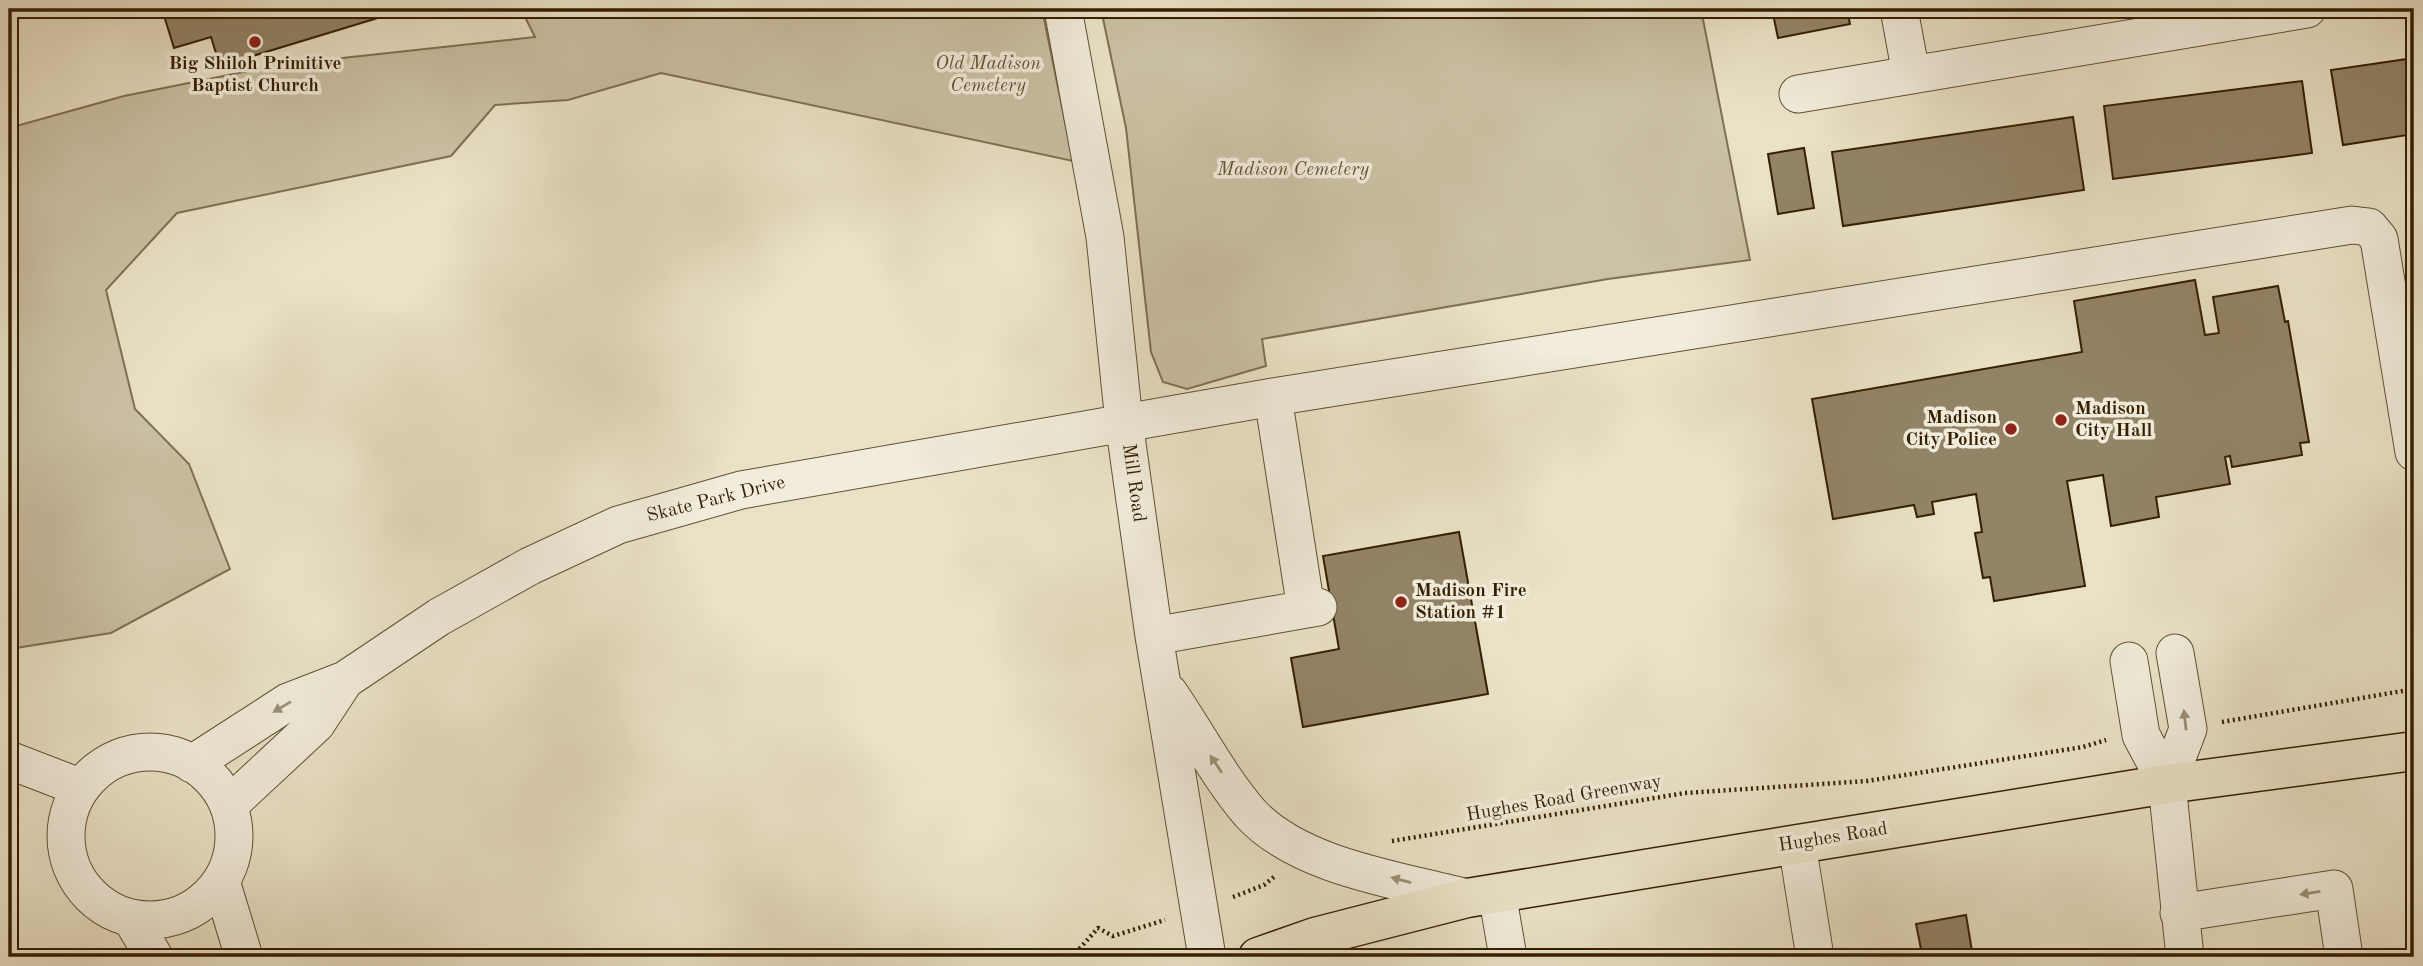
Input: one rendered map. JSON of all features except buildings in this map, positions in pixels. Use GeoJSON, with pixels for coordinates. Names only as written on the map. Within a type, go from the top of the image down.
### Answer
{"type":"FeatureCollection","features":[{"type":"Feature","properties":{"kind":"main road","name":"Hughes Road"},"geometry":{"type":"LineString","coordinates":[[1258,957],[1315,937],[1482,896],[2167,784],[2414,751]]}},
{"type":"Feature","properties":{"kind":"street","name":"Mill Road"},"geometry":{"type":"LineString","coordinates":[[1063,9],[1105,237],[1125,422],[1154,636],[1207,957]]}},
{"type":"Feature","properties":{"kind":"street"},"geometry":{"type":"LineString","coordinates":[[1899,9],[1911,74]]}},
{"type":"Feature","properties":{"kind":"street"},"geometry":{"type":"LineString","coordinates":[[1798,94],[1911,74],[2146,21],[2307,9]]}},
{"type":"Feature","properties":{"kind":"street","name":"Skate Park Drive"},"geometry":{"type":"LineString","coordinates":[[192,764],[289,702],[345,680],[439,617],[530,566],[618,525],[741,490],[1273,397],[2352,225],[2369,227],[2379,239],[2414,452]]}},
{"type":"Feature","properties":{"kind":"street"},"geometry":{"type":"LineString","coordinates":[[1154,636],[1312,608],[1273,397]]}},
{"type":"Feature","properties":{"kind":"street"},"geometry":{"type":"LineString","coordinates":[[2167,784],[2188,729],[2175,653]]}},
{"type":"Feature","properties":{"kind":"street"},"geometry":{"type":"LineString","coordinates":[[2129,661],[2141,735],[2167,784],[2185,957]]}},
{"type":"Feature","properties":{"kind":"street","name":"Skate Park Drive"},"geometry":{"type":"LineString","coordinates":[[229,805],[316,724],[345,680]]}},
{"type":"Feature","properties":{"kind":"street"},"geometry":{"type":"LineString","coordinates":[[1162,682],[1251,814],[1293,846],[1325,860],[1482,896],[1508,957]]}},
{"type":"Feature","properties":{"kind":"street"},"geometry":{"type":"LineString","coordinates":[[151,751],[184,758],[192,764],[211,777],[229,805],[235,838],[228,870],[209,898],[181,916],[148,922],[116,915],[89,896],[70,867],[65,835],[72,802],[79,787],[91,774],[119,757],[151,751]]}},
{"type":"Feature","properties":{"kind":"street"},"geometry":{"type":"LineString","coordinates":[[9,760],[79,787]]}},
{"type":"Feature","properties":{"kind":"street"},"geometry":{"type":"LineString","coordinates":[[1797,844],[1815,957]]}},
{"type":"Feature","properties":{"kind":"street"},"geometry":{"type":"LineString","coordinates":[[220,881],[244,957]]}},
{"type":"Feature","properties":{"kind":"street"},"geometry":{"type":"LineString","coordinates":[[2179,913],[2334,890],[2336,950]]}},
{"type":"Feature","properties":{"kind":"street"},"geometry":{"type":"LineString","coordinates":[[131,918],[154,957]]}},
{"type":"Feature","properties":{"kind":"path"},"geometry":{"type":"LineString","coordinates":[[2215,724],[2414,689]]}},
{"type":"Feature","properties":{"kind":"path","name":"Hughes Road Greenway"},"geometry":{"type":"LineString","coordinates":[[1387,842],[1685,793],[1867,782],[2083,747],[2116,737]]}},
{"type":"Feature","properties":{"kind":"path"},"geometry":{"type":"LineString","coordinates":[[1072,957],[1098,928],[1112,936],[1199,910],[1264,885],[1275,876],[1293,846]]}},
{"type":"Feature","properties":{"kind":"green space","name":"Old Madison Cemetery"},"geometry":{"type":"Polygon","coordinates":[[[521,9],[1042,9],[1073,161],[661,73],[568,100],[495,105],[451,156],[177,213],[106,290],[135,409],[189,464],[230,569],[111,633],[9,649],[9,128],[124,96],[278,65],[535,37],[521,9]]]}},
{"type":"Feature","properties":{"kind":"green space","name":"Madison Cemetery"},"geometry":{"type":"Polygon","coordinates":[[[1101,9],[1701,9],[1750,260],[1608,279],[1262,339],[1266,366],[1187,389],[1163,382],[1151,352],[1126,128],[1101,9]]]}},
{"type":"Feature","properties":{"kind":"place","name":"Big Shiloh Primitive Baptist Church"},"geometry":{"type":"Point","coordinates":[255,42]}},
{"type":"Feature","properties":{"kind":"place","name":"Madison City Hall"},"geometry":{"type":"Point","coordinates":[2061,420]}},
{"type":"Feature","properties":{"kind":"place","name":"Madison City Police"},"geometry":{"type":"Point","coordinates":[2011,429]}},
{"type":"Feature","properties":{"kind":"place","name":"Madison Fire Station #1"},"geometry":{"type":"Point","coordinates":[1401,602]}}]}
